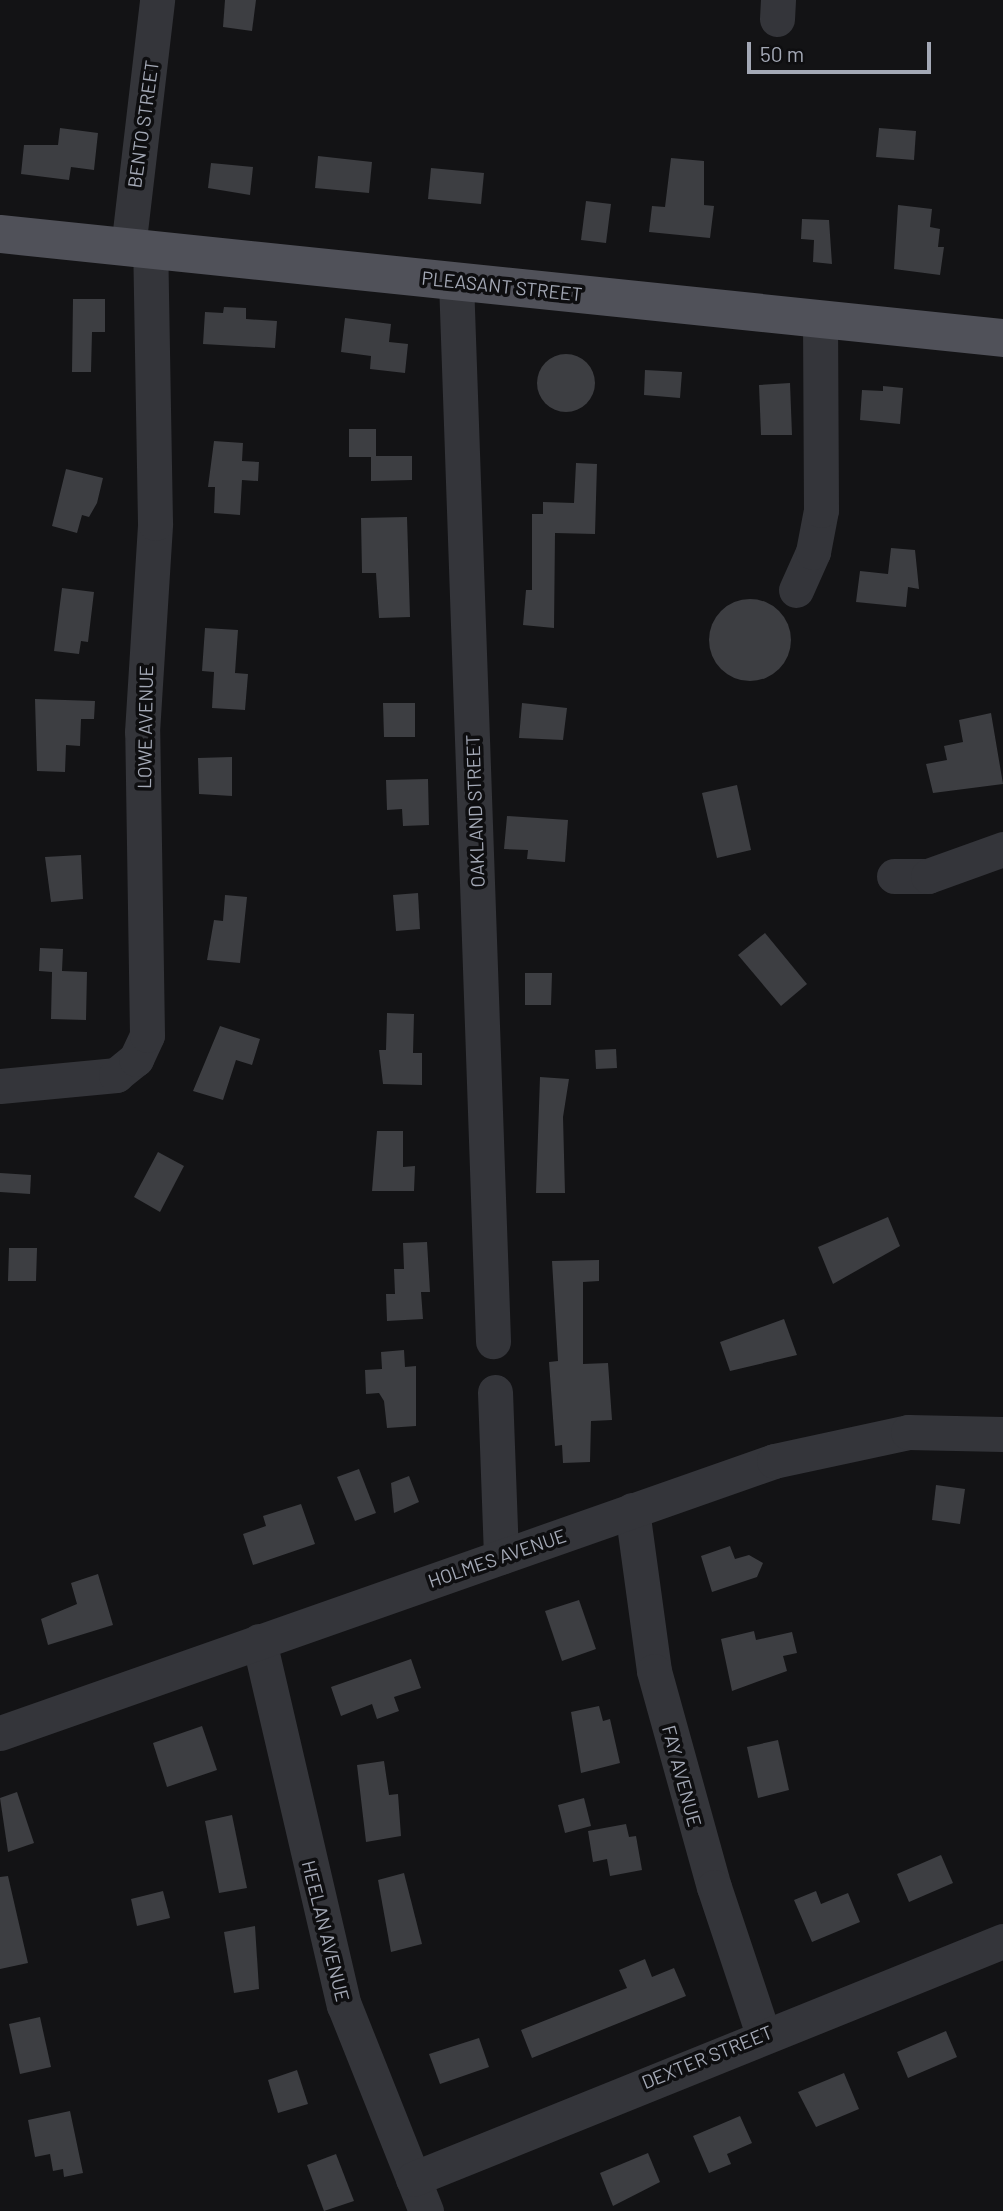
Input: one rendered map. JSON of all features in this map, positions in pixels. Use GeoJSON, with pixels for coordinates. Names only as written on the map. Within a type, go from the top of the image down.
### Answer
{"type":"FeatureCollection","features":[{"type":"Feature","properties":{"kind":"main road","name":"PLEASANT STREET"},"geometry":{"type":"LineString","coordinates":[[0,234],[1003,338]]}},
{"type":"Feature","properties":{"kind":"street","name":"BENTO STREET"},"geometry":{"type":"LineString","coordinates":[[139,249],[157,0]]}},
{"type":"Feature","properties":{"kind":"street","name":"LOWE AVENUE"},"geometry":{"type":"LineString","coordinates":[[0,1086],[116,1075],[136,1059],[147,1035],[142,732],[155,523],[139,249]]}},
{"type":"Feature","properties":{"kind":"street","name":"OAKLAND STREET"},"geometry":{"type":"LineString","coordinates":[[456,281],[493,1341]]}},
{"type":"Feature","properties":{"kind":"street"},"geometry":{"type":"LineString","coordinates":[[796,590],[813,552],[821,510],[820,318]]}},
{"type":"Feature","properties":{"kind":"street"},"geometry":{"type":"LineString","coordinates":[[894,876],[928,876],[1003,849]]}},
{"type":"Feature","properties":{"kind":"street"},"geometry":{"type":"LineString","coordinates":[[495,1392],[500,1557]]}},
{"type":"Feature","properties":{"kind":"street","name":"HOLMES AVENUE"},"geometry":{"type":"LineString","coordinates":[[0,1733],[632,1510],[852,1439],[969,1429],[1003,1434]]}},
{"type":"Feature","properties":{"kind":"street","name":"FAY AVENUE"},"geometry":{"type":"LineString","coordinates":[[632,1510],[654,1671],[714,1887],[763,2034]]}},
{"type":"Feature","properties":{"kind":"street","name":"HEELAN AVENUE"},"geometry":{"type":"LineString","coordinates":[[259,1641],[344,2005],[425,2211]]}},
{"type":"Feature","properties":{"kind":"street","name":"DEXTER STREET"},"geometry":{"type":"LineString","coordinates":[[413,2179],[763,2034],[1003,1941]]}},
{"type":"Feature","properties":{"kind":"building"},"geometry":{"type":"Polygon","coordinates":[[[225,0],[256,0],[252,31],[223,27],[225,0]]]}},
{"type":"Feature","properties":{"kind":"building"},"geometry":{"type":"Polygon","coordinates":[[[60,128],[98,133],[94,170],[71,167],[69,180],[21,174],[24,145],[58,145],[60,128]]]}},
{"type":"Feature","properties":{"kind":"building"},"geometry":{"type":"Polygon","coordinates":[[[879,128],[916,131],[914,160],[876,157],[879,128]]]}},
{"type":"Feature","properties":{"kind":"building"},"geometry":{"type":"Polygon","coordinates":[[[318,156],[372,162],[369,193],[315,188],[318,156]]]}},
{"type":"Feature","properties":{"kind":"building"},"geometry":{"type":"Polygon","coordinates":[[[671,158],[704,161],[704,205],[714,206],[710,238],[649,232],[652,206],[665,207],[671,158]]]}},
{"type":"Feature","properties":{"kind":"building"},"geometry":{"type":"Polygon","coordinates":[[[211,163],[253,167],[250,195],[208,188],[211,163]]]}},
{"type":"Feature","properties":{"kind":"building"},"geometry":{"type":"Polygon","coordinates":[[[431,168],[484,173],[481,204],[428,199],[431,168]]]}},
{"type":"Feature","properties":{"kind":"building"},"geometry":{"type":"Polygon","coordinates":[[[586,201],[611,204],[606,243],[581,240],[586,201]]]}},
{"type":"Feature","properties":{"kind":"building"},"geometry":{"type":"Polygon","coordinates":[[[898,205],[932,209],[930,227],[940,229],[938,247],[944,247],[940,275],[894,269],[898,205]]]}},
{"type":"Feature","properties":{"kind":"building"},"geometry":{"type":"Polygon","coordinates":[[[802,219],[829,220],[832,264],[813,262],[814,240],[801,239],[802,219]]]}},
{"type":"Feature","properties":{"kind":"building"},"geometry":{"type":"Polygon","coordinates":[[[73,299],[105,299],[105,332],[92,332],[91,372],[72,372],[73,299]]]}},
{"type":"Feature","properties":{"kind":"building"},"geometry":{"type":"Polygon","coordinates":[[[224,307],[246,308],[246,319],[277,321],[275,348],[203,344],[205,312],[223,313],[224,307]]]}},
{"type":"Feature","properties":{"kind":"building"},"geometry":{"type":"Polygon","coordinates":[[[345,318],[391,324],[389,342],[408,344],[405,373],[370,369],[371,356],[341,352],[345,318]]]}},
{"type":"Feature","properties":{"kind":"building"},"geometry":{"type":"Polygon","coordinates":[[[566,354],[582,359],[590,367],[595,383],[590,399],[582,407],[566,412],[550,407],[542,399],[537,383],[542,367],[550,359],[566,354]]]}},
{"type":"Feature","properties":{"kind":"building"},"geometry":{"type":"Polygon","coordinates":[[[645,370],[682,372],[680,398],[644,395],[645,370]]]}},
{"type":"Feature","properties":{"kind":"building"},"geometry":{"type":"Polygon","coordinates":[[[790,383],[792,435],[761,435],[759,385],[790,383]]]}},
{"type":"Feature","properties":{"kind":"building"},"geometry":{"type":"Polygon","coordinates":[[[883,386],[903,388],[900,424],[860,420],[862,390],[883,391],[883,386]]]}},
{"type":"Feature","properties":{"kind":"building"},"geometry":{"type":"Polygon","coordinates":[[[349,429],[376,429],[376,456],[412,456],[412,480],[371,481],[371,457],[349,457],[349,429]]]}},
{"type":"Feature","properties":{"kind":"building"},"geometry":{"type":"Polygon","coordinates":[[[214,441],[243,443],[242,461],[259,462],[258,481],[242,480],[240,515],[214,513],[215,487],[208,487],[214,441]]]}},
{"type":"Feature","properties":{"kind":"building"},"geometry":{"type":"Polygon","coordinates":[[[576,463],[597,464],[595,534],[555,533],[554,628],[523,625],[526,590],[532,590],[532,514],[543,514],[543,502],[574,503],[576,463]]]}},
{"type":"Feature","properties":{"kind":"building"},"geometry":{"type":"Polygon","coordinates":[[[66,469],[103,478],[97,503],[89,517],[82,515],[77,533],[52,526],[66,469]]]}},
{"type":"Feature","properties":{"kind":"building"},"geometry":{"type":"Polygon","coordinates":[[[407,517],[410,617],[379,618],[376,573],[362,573],[361,518],[407,517]]]}},
{"type":"Feature","properties":{"kind":"building"},"geometry":{"type":"Polygon","coordinates":[[[891,548],[915,550],[919,589],[908,587],[906,607],[856,602],[860,571],[888,574],[891,548]]]}},
{"type":"Feature","properties":{"kind":"building"},"geometry":{"type":"Polygon","coordinates":[[[62,588],[94,592],[88,642],[81,641],[79,654],[54,651],[62,588]]]}},
{"type":"Feature","properties":{"kind":"building"},"geometry":{"type":"Polygon","coordinates":[[[750,599],[766,602],[779,611],[788,624],[791,640],[788,656],[779,669],[766,678],[750,681],[734,678],[721,669],[712,656],[709,640],[712,624],[721,611],[734,602],[750,599]]]}},
{"type":"Feature","properties":{"kind":"building"},"geometry":{"type":"Polygon","coordinates":[[[205,628],[238,630],[235,673],[248,674],[245,710],[212,708],[214,672],[202,671],[205,628]]]}},
{"type":"Feature","properties":{"kind":"building"},"geometry":{"type":"Polygon","coordinates":[[[35,699],[95,701],[94,719],[81,719],[80,746],[66,745],[65,772],[37,771],[35,699]]]}},
{"type":"Feature","properties":{"kind":"building"},"geometry":{"type":"Polygon","coordinates":[[[383,703],[415,703],[415,737],[384,737],[383,703]]]}},
{"type":"Feature","properties":{"kind":"building"},"geometry":{"type":"Polygon","coordinates":[[[522,703],[567,708],[563,740],[519,738],[522,703]]]}},
{"type":"Feature","properties":{"kind":"building"},"geometry":{"type":"Polygon","coordinates":[[[991,713],[1003,784],[933,793],[926,764],[947,760],[944,746],[963,742],[959,720],[991,713]]]}},
{"type":"Feature","properties":{"kind":"building"},"geometry":{"type":"Polygon","coordinates":[[[232,757],[232,796],[199,794],[198,758],[232,757]]]}},
{"type":"Feature","properties":{"kind":"building"},"geometry":{"type":"Polygon","coordinates":[[[428,779],[429,825],[403,826],[402,809],[387,810],[386,780],[428,779]]]}},
{"type":"Feature","properties":{"kind":"building"},"geometry":{"type":"Polygon","coordinates":[[[737,785],[751,850],[717,858],[702,793],[737,785]]]}},
{"type":"Feature","properties":{"kind":"building"},"geometry":{"type":"Polygon","coordinates":[[[507,816],[568,820],[565,862],[527,859],[528,850],[504,849],[507,816]]]}},
{"type":"Feature","properties":{"kind":"building"},"geometry":{"type":"Polygon","coordinates":[[[81,855],[83,899],[51,902],[45,857],[81,855]]]}},
{"type":"Feature","properties":{"kind":"building"},"geometry":{"type":"Polygon","coordinates":[[[418,893],[420,929],[396,931],[393,895],[418,893]]]}},
{"type":"Feature","properties":{"kind":"building"},"geometry":{"type":"Polygon","coordinates":[[[225,895],[247,897],[240,963],[207,960],[214,920],[223,921],[225,895]]]}},
{"type":"Feature","properties":{"kind":"building"},"geometry":{"type":"Polygon","coordinates":[[[765,933],[807,984],[781,1006],[738,955],[765,933]]]}},
{"type":"Feature","properties":{"kind":"building"},"geometry":{"type":"Polygon","coordinates":[[[40,948],[63,949],[62,971],[87,972],[86,1020],[51,1019],[52,972],[39,971],[40,948]]]}},
{"type":"Feature","properties":{"kind":"building"},"geometry":{"type":"Polygon","coordinates":[[[525,973],[552,973],[551,1005],[525,1005],[525,973]]]}},
{"type":"Feature","properties":{"kind":"building"},"geometry":{"type":"Polygon","coordinates":[[[387,1013],[414,1014],[413,1053],[422,1053],[422,1085],[383,1084],[379,1050],[386,1050],[387,1013]]]}},
{"type":"Feature","properties":{"kind":"building"},"geometry":{"type":"Polygon","coordinates":[[[220,1026],[260,1039],[252,1065],[236,1060],[223,1100],[193,1091],[220,1026]]]}},
{"type":"Feature","properties":{"kind":"building"},"geometry":{"type":"Polygon","coordinates":[[[616,1049],[617,1068],[596,1069],[595,1050],[616,1049]]]}},
{"type":"Feature","properties":{"kind":"building"},"geometry":{"type":"Polygon","coordinates":[[[540,1077],[569,1079],[563,1117],[565,1193],[536,1193],[540,1077]]]}},
{"type":"Feature","properties":{"kind":"building"},"geometry":{"type":"Polygon","coordinates":[[[377,1131],[403,1131],[403,1167],[415,1166],[414,1191],[372,1191],[377,1131]]]}},
{"type":"Feature","properties":{"kind":"building"},"geometry":{"type":"Polygon","coordinates":[[[158,1152],[184,1166],[160,1212],[134,1197],[158,1152]]]}},
{"type":"Feature","properties":{"kind":"building"},"geometry":{"type":"Polygon","coordinates":[[[0,1173],[31,1175],[30,1194],[0,1192],[0,1173]]]}},
{"type":"Feature","properties":{"kind":"building"},"geometry":{"type":"Polygon","coordinates":[[[888,1217],[900,1246],[833,1284],[818,1247],[888,1217]]]}},
{"type":"Feature","properties":{"kind":"building"},"geometry":{"type":"Polygon","coordinates":[[[427,1242],[430,1292],[421,1292],[423,1319],[387,1321],[386,1294],[395,1294],[394,1269],[404,1269],[403,1243],[427,1242]]]}},
{"type":"Feature","properties":{"kind":"building"},"geometry":{"type":"Polygon","coordinates":[[[9,1248],[37,1248],[36,1281],[8,1281],[9,1248]]]}},
{"type":"Feature","properties":{"kind":"building"},"geometry":{"type":"Polygon","coordinates":[[[599,1260],[599,1281],[583,1282],[583,1364],[608,1363],[612,1420],[591,1421],[590,1462],[563,1463],[562,1445],[555,1446],[549,1362],[558,1361],[552,1261],[599,1260]]]}},
{"type":"Feature","properties":{"kind":"building"},"geometry":{"type":"Polygon","coordinates":[[[784,1319],[797,1355],[730,1371],[720,1342],[784,1319]]]}},
{"type":"Feature","properties":{"kind":"building"},"geometry":{"type":"Polygon","coordinates":[[[404,1350],[405,1367],[416,1366],[416,1426],[387,1428],[384,1401],[379,1393],[366,1394],[365,1370],[382,1369],[381,1352],[404,1350]]]}},
{"type":"Feature","properties":{"kind":"building"},"geometry":{"type":"Polygon","coordinates":[[[359,1469],[376,1513],[355,1521],[337,1477],[359,1469]]]}},
{"type":"Feature","properties":{"kind":"building"},"geometry":{"type":"Polygon","coordinates":[[[409,1476],[419,1502],[394,1513],[391,1483],[409,1476]]]}},
{"type":"Feature","properties":{"kind":"building"},"geometry":{"type":"Polygon","coordinates":[[[936,1485],[965,1489],[960,1524],[932,1520],[936,1485]]]}},
{"type":"Feature","properties":{"kind":"building"},"geometry":{"type":"Polygon","coordinates":[[[301,1504],[315,1544],[253,1565],[243,1534],[266,1526],[263,1516],[301,1504]]]}},
{"type":"Feature","properties":{"kind":"building"},"geometry":{"type":"Polygon","coordinates":[[[730,1546],[735,1559],[749,1555],[763,1563],[757,1577],[712,1592],[701,1556],[730,1546]]]}},
{"type":"Feature","properties":{"kind":"building"},"geometry":{"type":"Polygon","coordinates":[[[98,1574],[113,1625],[48,1645],[41,1619],[77,1604],[71,1583],[98,1574]]]}},
{"type":"Feature","properties":{"kind":"building"},"geometry":{"type":"Polygon","coordinates":[[[579,1600],[596,1649],[562,1661],[545,1611],[579,1600]]]}},
{"type":"Feature","properties":{"kind":"building"},"geometry":{"type":"Polygon","coordinates":[[[754,1631],[756,1640],[792,1632],[797,1653],[783,1656],[787,1671],[732,1691],[721,1639],[754,1631]]]}},
{"type":"Feature","properties":{"kind":"building"},"geometry":{"type":"Polygon","coordinates":[[[411,1659],[421,1688],[394,1697],[399,1711],[377,1719],[372,1704],[341,1716],[331,1687],[411,1659]]]}},
{"type":"Feature","properties":{"kind":"building"},"geometry":{"type":"Polygon","coordinates":[[[599,1706],[603,1721],[610,1719],[620,1763],[581,1773],[571,1712],[599,1706]]]}},
{"type":"Feature","properties":{"kind":"building"},"geometry":{"type":"Polygon","coordinates":[[[202,1726],[217,1770],[167,1787],[153,1743],[202,1726]]]}},
{"type":"Feature","properties":{"kind":"building"},"geometry":{"type":"Polygon","coordinates":[[[778,1740],[789,1790],[758,1798],[747,1747],[778,1740]]]}},
{"type":"Feature","properties":{"kind":"building"},"geometry":{"type":"Polygon","coordinates":[[[384,1761],[389,1795],[398,1794],[401,1836],[366,1842],[357,1765],[384,1761]]]}},
{"type":"Feature","properties":{"kind":"building"},"geometry":{"type":"Polygon","coordinates":[[[17,1792],[34,1843],[8,1852],[0,1798],[17,1792]]]}},
{"type":"Feature","properties":{"kind":"building"},"geometry":{"type":"Polygon","coordinates":[[[584,1798],[591,1826],[565,1833],[558,1805],[584,1798]]]}},
{"type":"Feature","properties":{"kind":"building"},"geometry":{"type":"Polygon","coordinates":[[[232,1815],[247,1888],[219,1893],[205,1821],[232,1815]]]}},
{"type":"Feature","properties":{"kind":"building"},"geometry":{"type":"Polygon","coordinates":[[[626,1824],[629,1837],[636,1836],[642,1870],[610,1876],[607,1859],[593,1862],[588,1831],[626,1824]]]}},
{"type":"Feature","properties":{"kind":"building"},"geometry":{"type":"Polygon","coordinates":[[[941,1855],[953,1883],[909,1902],[897,1874],[941,1855]]]}},
{"type":"Feature","properties":{"kind":"building"},"geometry":{"type":"Polygon","coordinates":[[[404,1873],[422,1944],[391,1952],[378,1880],[404,1873]]]}},
{"type":"Feature","properties":{"kind":"building"},"geometry":{"type":"Polygon","coordinates":[[[8,1876],[28,1963],[0,1969],[0,1877],[8,1876]]]}},
{"type":"Feature","properties":{"kind":"building"},"geometry":{"type":"Polygon","coordinates":[[[163,1891],[170,1918],[137,1926],[131,1899],[163,1891]]]}},
{"type":"Feature","properties":{"kind":"building"},"geometry":{"type":"Polygon","coordinates":[[[816,1891],[821,1904],[848,1893],[860,1922],[812,1942],[794,1900],[816,1891]]]}},
{"type":"Feature","properties":{"kind":"building"},"geometry":{"type":"Polygon","coordinates":[[[255,1926],[259,1989],[234,1993],[224,1932],[255,1926]]]}},
{"type":"Feature","properties":{"kind":"building"},"geometry":{"type":"Polygon","coordinates":[[[645,1959],[652,1977],[674,1968],[686,1996],[532,2058],[521,2030],[627,1988],[619,1970],[645,1959]]]}},
{"type":"Feature","properties":{"kind":"building"},"geometry":{"type":"Polygon","coordinates":[[[40,2017],[51,2067],[20,2074],[9,2024],[40,2017]]]}},
{"type":"Feature","properties":{"kind":"building"},"geometry":{"type":"Polygon","coordinates":[[[946,2031],[957,2057],[908,2078],[897,2052],[946,2031]]]}},
{"type":"Feature","properties":{"kind":"building"},"geometry":{"type":"Polygon","coordinates":[[[479,2038],[489,2067],[440,2084],[429,2054],[479,2038]]]}},
{"type":"Feature","properties":{"kind":"building"},"geometry":{"type":"Polygon","coordinates":[[[297,2070],[308,2104],[278,2113],[268,2080],[297,2070]]]}},
{"type":"Feature","properties":{"kind":"building"},"geometry":{"type":"Polygon","coordinates":[[[844,2073],[859,2109],[816,2127],[798,2092],[844,2073]]]}},
{"type":"Feature","properties":{"kind":"building"},"geometry":{"type":"Polygon","coordinates":[[[70,2111],[83,2173],[64,2177],[63,2169],[53,2171],[50,2154],[35,2157],[28,2120],[70,2111]]]}},
{"type":"Feature","properties":{"kind":"building"},"geometry":{"type":"Polygon","coordinates":[[[740,2116],[752,2143],[727,2154],[731,2164],[709,2173],[693,2136],[740,2116]]]}},
{"type":"Feature","properties":{"kind":"building"},"geometry":{"type":"Polygon","coordinates":[[[648,2153],[660,2182],[613,2206],[600,2173],[648,2153]]]}},
{"type":"Feature","properties":{"kind":"building"},"geometry":{"type":"Polygon","coordinates":[[[336,2154],[354,2201],[324,2211],[307,2165],[336,2154]]]}}]}
